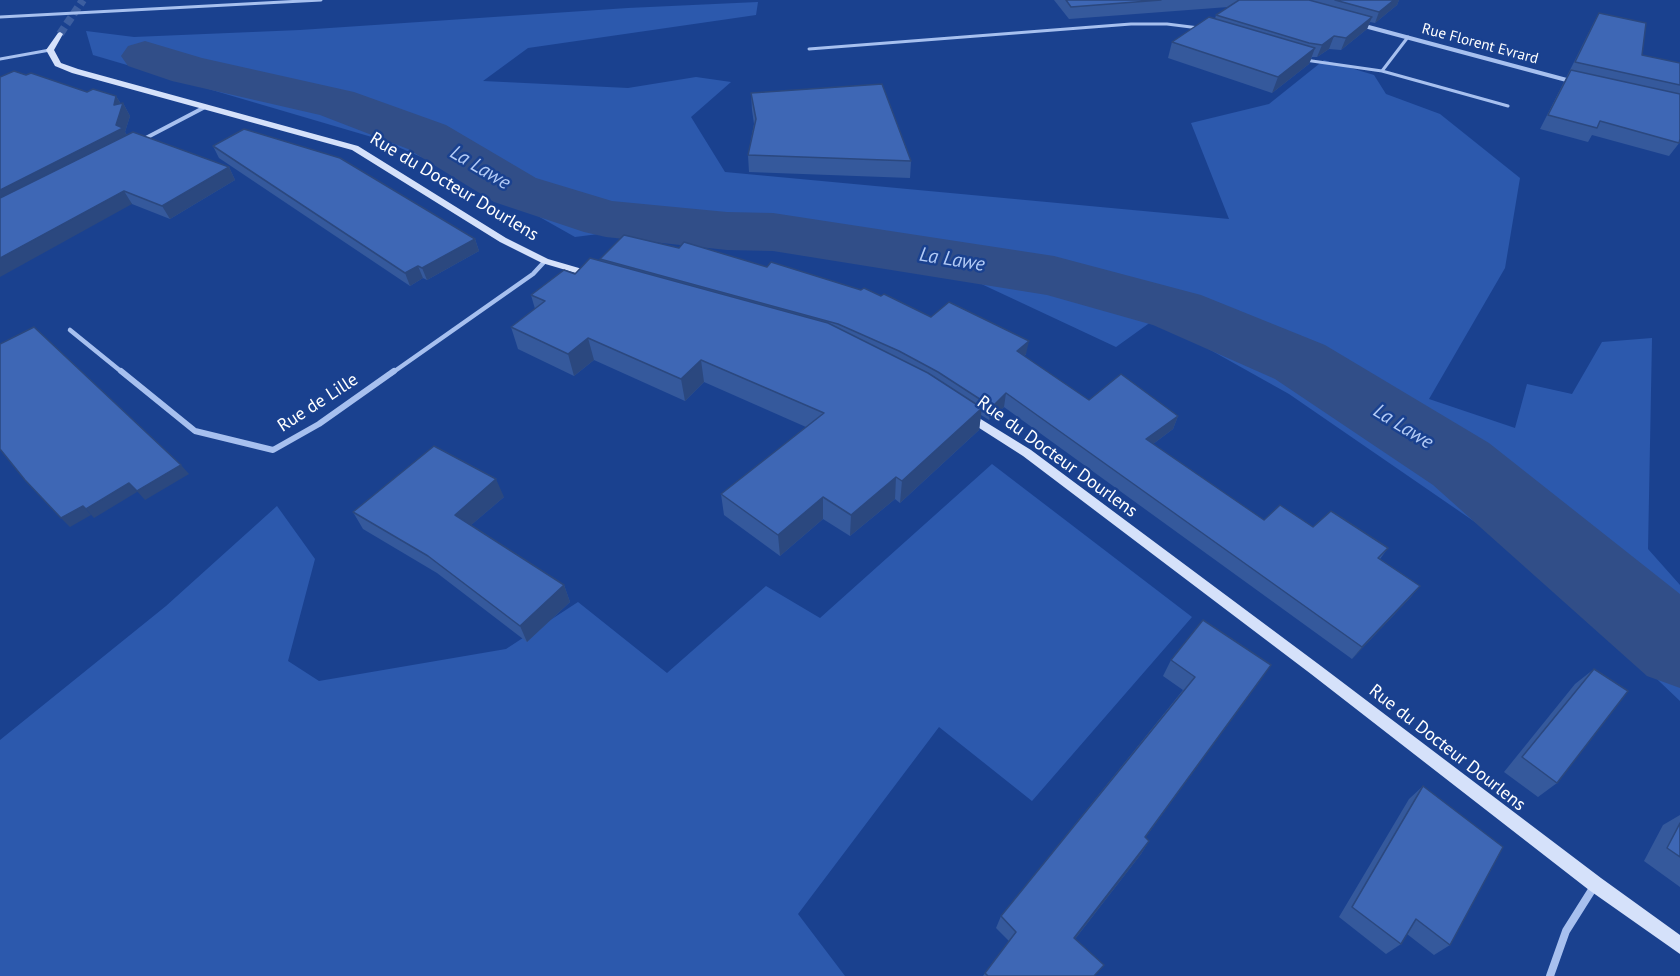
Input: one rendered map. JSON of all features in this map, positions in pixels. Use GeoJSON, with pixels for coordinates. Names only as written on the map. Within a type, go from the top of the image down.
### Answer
{"type":"FeatureCollection","features":[{"type":"Feature","properties":{"kind":"street","name":"Rue Florent Evrard"},"geometry":{"type":"LineString","coordinates":[[1351,22],[1585,85]]}},
{"type":"Feature","properties":{"kind":"street"},"geometry":{"type":"LineString","coordinates":[[51,50],[60,34]]}},
{"type":"Feature","properties":{"kind":"street","name":"Rue du Docteur Dourlens"},"geometry":{"type":"LineString","coordinates":[[51,50],[58,64],[75,71],[355,148],[502,240],[545,261],[602,278]]}},
{"type":"Feature","properties":{"kind":"street"},"geometry":{"type":"LineString","coordinates":[[133,144],[205,107]]}},
{"type":"Feature","properties":{"kind":"street","name":"Rue de Lille"},"geometry":{"type":"LineString","coordinates":[[70,330],[195,431],[273,450],[319,424],[532,274],[545,261]]}},
{"type":"Feature","properties":{"kind":"street","name":"Rue du Docteur Dourlens"},"geometry":{"type":"LineString","coordinates":[[959,409],[1026,453],[1279,642],[1595,884],[1680,945]]}},
{"type":"Feature","properties":{"kind":"street"},"geometry":{"type":"LineString","coordinates":[[1550,976],[1566,931],[1595,884]]}},
{"type":"Feature","properties":{"kind":"lane"},"geometry":{"type":"LineString","coordinates":[[0,17],[321,0]]}},
{"type":"Feature","properties":{"kind":"lane"},"geometry":{"type":"LineString","coordinates":[[809,49],[1131,24],[1167,24],[1208,30]]}},
{"type":"Feature","properties":{"kind":"lane"},"geometry":{"type":"LineString","coordinates":[[1382,71],[1408,37]]}},
{"type":"Feature","properties":{"kind":"lane"},"geometry":{"type":"LineString","coordinates":[[0,59],[51,50]]}},
{"type":"Feature","properties":{"kind":"lane"},"geometry":{"type":"LineString","coordinates":[[1303,59],[1382,71],[1508,106]]}},
{"type":"Feature","properties":{"kind":"shaded area"},"geometry":{"type":"Polygon","coordinates":[[[758,2],[756,15],[528,48],[483,81],[628,88],[696,77],[731,82],[691,117],[725,172],[1229,219],[1191,123],[1269,104],[1324,60],[1374,75],[1386,94],[1440,114],[1520,178],[1505,268],[1429,399],[1515,428],[1527,384],[1572,394],[1602,342],[1652,338],[1648,549],[1680,585],[1680,701],[1536,564],[1289,394],[1155,319],[1116,347],[960,274],[753,214],[575,237],[474,180],[382,140],[93,55],[86,31],[134,37],[300,30],[628,8],[758,2]]]}},
{"type":"Feature","properties":{"kind":"shaded area"},"geometry":{"type":"Polygon","coordinates":[[[992,464],[1192,617],[1032,801],[939,727],[798,914],[845,976],[0,976],[0,740],[166,606],[277,506],[315,559],[288,661],[319,681],[506,649],[578,602],[667,673],[766,586],[820,618],[992,464]]]}},
{"type":"Feature","properties":{"kind":"building"},"geometry":{"type":"Polygon","coordinates":[[[1066,0],[1161,0],[1071,7],[1066,0]]]}},
{"type":"Feature","properties":{"kind":"building"},"geometry":{"type":"Polygon","coordinates":[[[1239,0],[1309,0],[1372,17],[1346,38],[1334,36],[1322,45],[1216,15],[1239,0]]]}},
{"type":"Feature","properties":{"kind":"building"},"geometry":{"type":"Polygon","coordinates":[[[1335,0],[1394,0],[1379,12],[1335,0]]]}},
{"type":"Feature","properties":{"kind":"building"},"geometry":{"type":"Polygon","coordinates":[[[1599,13],[1646,23],[1642,55],[1680,63],[1680,85],[1575,62],[1599,13]]]}},
{"type":"Feature","properties":{"kind":"building"},"geometry":{"type":"Polygon","coordinates":[[[1209,17],[1315,48],[1278,77],[1172,42],[1209,17]]]}},
{"type":"Feature","properties":{"kind":"building"},"geometry":{"type":"Polygon","coordinates":[[[1571,70],[1680,94],[1679,143],[1600,121],[1597,128],[1548,115],[1571,70]]]}},
{"type":"Feature","properties":{"kind":"building"},"geometry":{"type":"Polygon","coordinates":[[[14,71],[26,75],[31,73],[87,92],[93,89],[116,96],[114,105],[123,103],[116,125],[123,128],[0,190],[0,77],[14,71]]]}},
{"type":"Feature","properties":{"kind":"building"},"geometry":{"type":"Polygon","coordinates":[[[882,84],[911,161],[748,155],[756,119],[751,93],[882,84]]]}},
{"type":"Feature","properties":{"kind":"building"},"geometry":{"type":"Polygon","coordinates":[[[244,129],[340,158],[475,239],[422,268],[418,266],[405,273],[213,146],[244,129]]]}},
{"type":"Feature","properties":{"kind":"building"},"geometry":{"type":"Polygon","coordinates":[[[133,132],[229,167],[162,206],[124,191],[0,258],[0,198],[133,132]]]}},
{"type":"Feature","properties":{"kind":"building"},"geometry":{"type":"Polygon","coordinates":[[[624,235],[679,248],[684,242],[767,267],[771,262],[861,290],[864,288],[881,296],[884,294],[931,317],[949,302],[1029,341],[1017,351],[1089,400],[1121,374],[1178,416],[1146,439],[1264,520],[1280,505],[1313,527],[1331,511],[1388,548],[1378,558],[1420,586],[1362,647],[1006,393],[992,407],[938,372],[899,351],[838,324],[600,259],[624,235]]]}},
{"type":"Feature","properties":{"kind":"building"},"geometry":{"type":"Polygon","coordinates":[[[590,258],[828,323],[928,373],[982,408],[902,481],[896,477],[851,515],[823,497],[778,535],[721,494],[824,413],[701,360],[681,379],[588,338],[568,354],[511,327],[545,301],[531,295],[564,270],[575,274],[590,258]]]}},
{"type":"Feature","properties":{"kind":"building"},"geometry":{"type":"Polygon","coordinates":[[[34,327],[181,465],[137,491],[129,483],[86,509],[83,506],[61,518],[25,480],[0,449],[0,344],[34,327]]]}},
{"type":"Feature","properties":{"kind":"building"},"geometry":{"type":"Polygon","coordinates":[[[434,446],[496,479],[455,515],[564,585],[520,626],[428,556],[353,512],[434,446]]]}},
{"type":"Feature","properties":{"kind":"building"},"geometry":{"type":"Polygon","coordinates":[[[1203,620],[1271,665],[1145,837],[1149,841],[1074,938],[1104,965],[1094,976],[988,976],[985,973],[1016,932],[1001,916],[1195,677],[1171,660],[1203,620]]]}},
{"type":"Feature","properties":{"kind":"building"},"geometry":{"type":"Polygon","coordinates":[[[1594,669],[1628,691],[1557,783],[1522,757],[1594,669]]]}},
{"type":"Feature","properties":{"kind":"building"},"geometry":{"type":"Polygon","coordinates":[[[1423,786],[1503,847],[1450,945],[1416,919],[1401,944],[1352,907],[1423,786]]]}},
{"type":"Feature","properties":{"kind":"building"},"geometry":{"type":"Polygon","coordinates":[[[1680,823],[1680,857],[1667,848],[1680,823]]]}},
{"type":"Feature","properties":{"kind":"waterway","name":"La Lawe"},"geometry":{"type":"LineString","coordinates":[[145,56],[190,70],[336,103],[427,137],[515,190],[606,219],[727,231],[773,232],[1054,276],[1177,310],[1300,362],[1461,464],[1680,648]]}},
{"type":"Feature","properties":{"kind":"tunnel"},"geometry":{"type":"LineString","coordinates":[[60,34],[83,0]]}}]}
